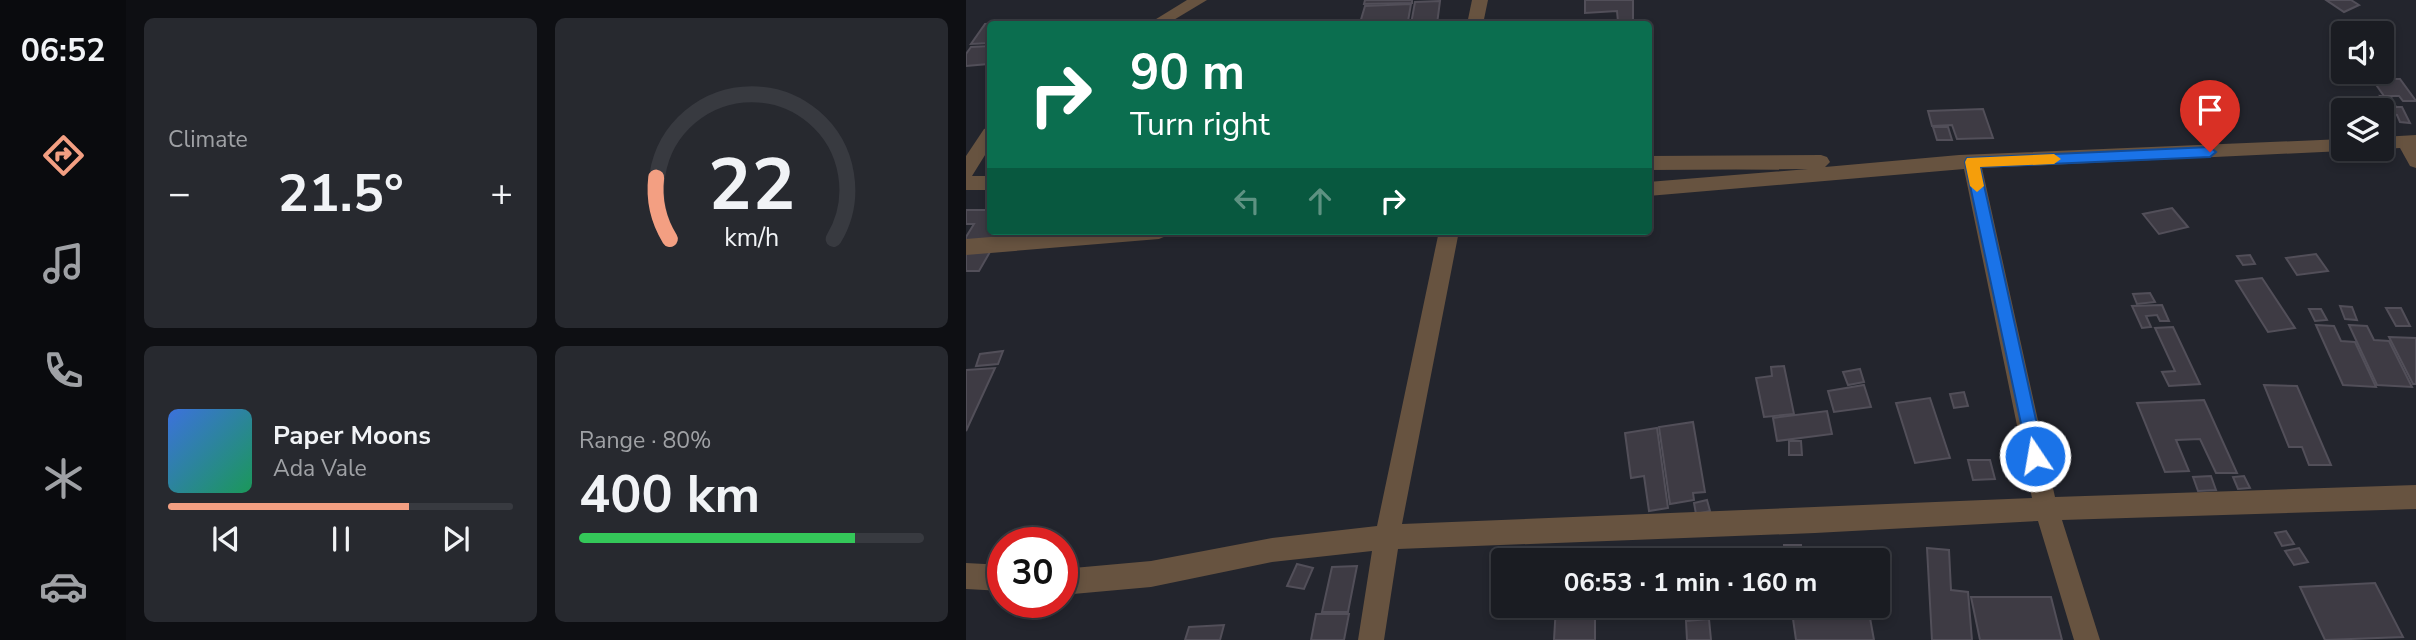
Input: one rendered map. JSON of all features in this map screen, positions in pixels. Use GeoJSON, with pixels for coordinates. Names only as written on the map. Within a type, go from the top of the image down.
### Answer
{"type":"FeatureCollection","features":[{"type":"Feature","properties":{"kind":"street"},"geometry":{"type":"LineString","coordinates":[[1161,21],[1199,0]]}},
{"type":"Feature","properties":{"kind":"street"},"geometry":{"type":"LineString","coordinates":[[1476,21],[1480,0]]}},
{"type":"Feature","properties":{"kind":"street"},"geometry":{"type":"LineString","coordinates":[[966,172],[987,139]]}},
{"type":"Feature","properties":{"kind":"street"},"geometry":{"type":"LineString","coordinates":[[2410,142],[2416,161]]}},
{"type":"Feature","properties":{"kind":"street"},"geometry":{"type":"LineString","coordinates":[[1652,189],[1972,162],[2331,146]]}},
{"type":"Feature","properties":{"kind":"street"},"geometry":{"type":"LineString","coordinates":[[1652,163],[1972,162]]}},
{"type":"Feature","properties":{"kind":"street"},"geometry":{"type":"LineString","coordinates":[[1972,162],[2046,509],[2087,640]]}},
{"type":"Feature","properties":{"kind":"street"},"geometry":{"type":"LineString","coordinates":[[966,183],[987,183]]}},
{"type":"Feature","properties":{"kind":"street"},"geometry":{"type":"LineString","coordinates":[[966,247],[1111,235]]}},
{"type":"Feature","properties":{"kind":"street"},"geometry":{"type":"LineString","coordinates":[[1371,640],[1387,537],[1448,235]]}},
{"type":"Feature","properties":{"kind":"street"},"geometry":{"type":"LineString","coordinates":[[1078,581],[1151,574],[1272,550],[1387,537],[1815,521],[2046,509],[2416,497]]}},
{"type":"Feature","properties":{"kind":"street"},"geometry":{"type":"LineString","coordinates":[[966,576],[987,577]]}},
{"type":"Feature","properties":{"kind":"building"},"geometry":{"type":"Polygon","coordinates":[[[1365,0],[1412,0],[1412,3],[1364,4],[1365,0]]]}},
{"type":"Feature","properties":{"kind":"building"},"geometry":{"type":"Polygon","coordinates":[[[1585,0],[1633,0],[1633,21],[1618,21],[1617,11],[1585,13],[1585,0]]]}},
{"type":"Feature","properties":{"kind":"building"},"geometry":{"type":"Polygon","coordinates":[[[2326,0],[2351,0],[2359,5],[2344,12],[2326,0]]]}},
{"type":"Feature","properties":{"kind":"building"},"geometry":{"type":"Polygon","coordinates":[[[1440,1],[1437,21],[1412,21],[1415,2],[1440,1]]]}},
{"type":"Feature","properties":{"kind":"building"},"geometry":{"type":"Polygon","coordinates":[[[1411,4],[1408,21],[1361,21],[1365,6],[1411,4]]]}},
{"type":"Feature","properties":{"kind":"building"},"geometry":{"type":"Polygon","coordinates":[[[985,24],[987,43],[971,44],[985,24]]]}},
{"type":"Feature","properties":{"kind":"building"},"geometry":{"type":"Polygon","coordinates":[[[987,46],[987,64],[966,66],[966,54],[971,47],[987,46]]]}},
{"type":"Feature","properties":{"kind":"building"},"geometry":{"type":"Polygon","coordinates":[[[2394,79],[2400,79],[2416,101],[2403,101],[2399,96],[2384,96],[2376,84],[2394,84],[2394,79]]]}},
{"type":"Feature","properties":{"kind":"building"},"geometry":{"type":"Polygon","coordinates":[[[2394,103],[2396,107],[2402,107],[2410,123],[2400,122],[2394,115],[2394,103]]]}},
{"type":"Feature","properties":{"kind":"building"},"geometry":{"type":"Polygon","coordinates":[[[1983,109],[1993,138],[1957,139],[1952,125],[1932,126],[1928,111],[1983,109]]]}},
{"type":"Feature","properties":{"kind":"building"},"geometry":{"type":"Polygon","coordinates":[[[1933,127],[1948,127],[1952,140],[1937,140],[1933,127]]]}},
{"type":"Feature","properties":{"kind":"building"},"geometry":{"type":"Polygon","coordinates":[[[2172,208],[2188,227],[2159,234],[2143,214],[2172,208]]]}},
{"type":"Feature","properties":{"kind":"building"},"geometry":{"type":"Polygon","coordinates":[[[966,210],[987,210],[987,235],[1000,235],[979,271],[966,271],[966,237],[974,224],[966,224],[966,210]]]}},
{"type":"Feature","properties":{"kind":"building"},"geometry":{"type":"Polygon","coordinates":[[[2316,254],[2328,271],[2297,275],[2286,258],[2316,254]]]}},
{"type":"Feature","properties":{"kind":"building"},"geometry":{"type":"Polygon","coordinates":[[[2250,255],[2255,264],[2243,265],[2237,256],[2250,255]]]}},
{"type":"Feature","properties":{"kind":"building"},"geometry":{"type":"Polygon","coordinates":[[[2262,278],[2295,328],[2268,332],[2236,281],[2262,278]]]}},
{"type":"Feature","properties":{"kind":"building"},"geometry":{"type":"Polygon","coordinates":[[[2150,293],[2155,302],[2137,304],[2133,294],[2150,293]]]}},
{"type":"Feature","properties":{"kind":"building"},"geometry":{"type":"Polygon","coordinates":[[[2162,305],[2169,321],[2160,321],[2157,315],[2146,316],[2151,327],[2142,328],[2132,306],[2162,305]]]}},
{"type":"Feature","properties":{"kind":"building"},"geometry":{"type":"Polygon","coordinates":[[[2340,306],[2352,307],[2357,320],[2345,319],[2340,306]]]}},
{"type":"Feature","properties":{"kind":"building"},"geometry":{"type":"Polygon","coordinates":[[[2386,308],[2401,308],[2410,326],[2396,326],[2386,308]]]}},
{"type":"Feature","properties":{"kind":"building"},"geometry":{"type":"Polygon","coordinates":[[[2309,309],[2321,309],[2327,320],[2315,321],[2309,309]]]}},
{"type":"Feature","properties":{"kind":"building"},"geometry":{"type":"Polygon","coordinates":[[[2316,325],[2334,326],[2341,341],[2355,342],[2376,387],[2343,385],[2316,325]]]}},
{"type":"Feature","properties":{"kind":"building"},"geometry":{"type":"Polygon","coordinates":[[[2349,325],[2367,326],[2374,340],[2389,341],[2412,387],[2377,385],[2349,325]]]}},
{"type":"Feature","properties":{"kind":"building"},"geometry":{"type":"Polygon","coordinates":[[[2173,327],[2200,384],[2169,386],[2162,372],[2175,371],[2155,328],[2173,327]]]}},
{"type":"Feature","properties":{"kind":"building"},"geometry":{"type":"Polygon","coordinates":[[[2389,337],[2416,338],[2416,384],[2413,384],[2389,337]]]}},
{"type":"Feature","properties":{"kind":"building"},"geometry":{"type":"Polygon","coordinates":[[[1003,351],[998,364],[976,366],[980,354],[1003,351]]]}},
{"type":"Feature","properties":{"kind":"building"},"geometry":{"type":"Polygon","coordinates":[[[1784,366],[1794,414],[1764,417],[1756,378],[1772,376],[1771,367],[1784,366]]]}},
{"type":"Feature","properties":{"kind":"building"},"geometry":{"type":"Polygon","coordinates":[[[995,368],[966,431],[966,370],[995,368]]]}},
{"type":"Feature","properties":{"kind":"building"},"geometry":{"type":"Polygon","coordinates":[[[1860,369],[1864,382],[1848,385],[1843,372],[1860,369]]]}},
{"type":"Feature","properties":{"kind":"building"},"geometry":{"type":"Polygon","coordinates":[[[1864,385],[1871,407],[1834,412],[1828,391],[1864,385]]]}},
{"type":"Feature","properties":{"kind":"building"},"geometry":{"type":"Polygon","coordinates":[[[2264,385],[2297,386],[2331,465],[2309,465],[2302,447],[2289,447],[2264,385]]]}},
{"type":"Feature","properties":{"kind":"building"},"geometry":{"type":"Polygon","coordinates":[[[1964,392],[1968,406],[1954,408],[1950,394],[1964,392]]]}},
{"type":"Feature","properties":{"kind":"building"},"geometry":{"type":"Polygon","coordinates":[[[1930,398],[1950,458],[1915,463],[1896,403],[1930,398]]]}},
{"type":"Feature","properties":{"kind":"building"},"geometry":{"type":"Polygon","coordinates":[[[2204,400],[2237,473],[2216,473],[2200,439],[2176,440],[2189,471],[2165,472],[2137,403],[2204,400]]]}},
{"type":"Feature","properties":{"kind":"building"},"geometry":{"type":"Polygon","coordinates":[[[1827,411],[1832,434],[1777,441],[1773,418],[1827,411]]]}},
{"type":"Feature","properties":{"kind":"building"},"geometry":{"type":"Polygon","coordinates":[[[1693,422],[1705,492],[1693,493],[1694,500],[1670,504],[1659,427],[1693,422]]]}},
{"type":"Feature","properties":{"kind":"building"},"geometry":{"type":"Polygon","coordinates":[[[1657,428],[1668,508],[1649,511],[1644,476],[1631,478],[1625,433],[1657,428]]]}},
{"type":"Feature","properties":{"kind":"building"},"geometry":{"type":"Polygon","coordinates":[[[1789,441],[1801,441],[1802,455],[1789,455],[1789,441]]]}},
{"type":"Feature","properties":{"kind":"building"},"geometry":{"type":"Polygon","coordinates":[[[1968,460],[1990,460],[1995,479],[1973,480],[1968,460]]]}},
{"type":"Feature","properties":{"kind":"building"},"geometry":{"type":"Polygon","coordinates":[[[2211,476],[2216,490],[2198,491],[2193,477],[2211,476]]]}},
{"type":"Feature","properties":{"kind":"building"},"geometry":{"type":"Polygon","coordinates":[[[2244,476],[2250,488],[2238,489],[2233,477],[2244,476]]]}},
{"type":"Feature","properties":{"kind":"building"},"geometry":{"type":"Polygon","coordinates":[[[1707,500],[1710,511],[1696,514],[1694,503],[1707,500]]]}},
{"type":"Feature","properties":{"kind":"building"},"geometry":{"type":"Polygon","coordinates":[[[2286,531],[2294,544],[2282,546],[2275,533],[2286,531]]]}},
{"type":"Feature","properties":{"kind":"building"},"geometry":{"type":"Polygon","coordinates":[[[1784,545],[1801,545],[1801,548],[1784,548],[1784,545]]]}},
{"type":"Feature","properties":{"kind":"building"},"geometry":{"type":"Polygon","coordinates":[[[1927,548],[1949,550],[1951,590],[1968,592],[1972,640],[1932,640],[1927,548]]]}},
{"type":"Feature","properties":{"kind":"building"},"geometry":{"type":"Polygon","coordinates":[[[2299,548],[2308,562],[2294,565],[2285,551],[2299,548]]]}},
{"type":"Feature","properties":{"kind":"building"},"geometry":{"type":"Polygon","coordinates":[[[1297,564],[1313,568],[1304,589],[1287,586],[1297,564]]]}},
{"type":"Feature","properties":{"kind":"building"},"geometry":{"type":"Polygon","coordinates":[[[1357,566],[1348,612],[1322,612],[1332,567],[1357,566]]]}},
{"type":"Feature","properties":{"kind":"building"},"geometry":{"type":"Polygon","coordinates":[[[2375,583],[2403,637],[2325,640],[2300,587],[2375,583]]]}},
{"type":"Feature","properties":{"kind":"building"},"geometry":{"type":"Polygon","coordinates":[[[1971,597],[2051,597],[2062,640],[1980,640],[1971,597]]]}},
{"type":"Feature","properties":{"kind":"building"},"geometry":{"type":"Polygon","coordinates":[[[1316,614],[1349,614],[1344,640],[1311,640],[1316,614]]]}},
{"type":"Feature","properties":{"kind":"building"},"geometry":{"type":"Polygon","coordinates":[[[1555,618],[1595,618],[1595,640],[1554,640],[1555,618]]]}},
{"type":"Feature","properties":{"kind":"building"},"geometry":{"type":"Polygon","coordinates":[[[1793,618],[1870,618],[1874,640],[1796,640],[1793,618]]]}},
{"type":"Feature","properties":{"kind":"building"},"geometry":{"type":"Polygon","coordinates":[[[1709,619],[1711,640],[1687,640],[1686,621],[1709,619]]]}},
{"type":"Feature","properties":{"kind":"building"},"geometry":{"type":"Polygon","coordinates":[[[1224,625],[1220,640],[1185,640],[1189,627],[1224,625]]]}},
{"type":"Feature","properties":{"kind":"slow traffic"},"geometry":{"type":"LineString","coordinates":[[1977,186],[1972,162],[2054,159]]}},
{"type":"Feature","properties":{"kind":"route"},"geometry":{"type":"LineString","coordinates":[[2035,456],[1972,162],[2210,152]]}}]}
